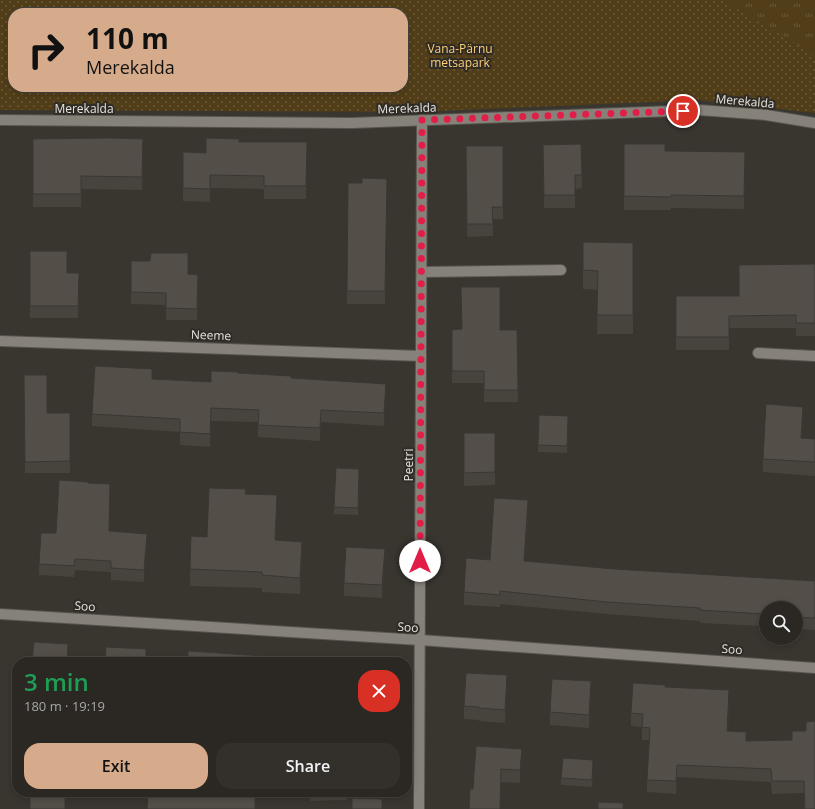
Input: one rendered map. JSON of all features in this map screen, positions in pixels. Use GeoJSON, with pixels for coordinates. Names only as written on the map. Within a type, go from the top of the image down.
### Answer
{"type":"FeatureCollection","features":[{"type":"Feature","properties":{"kind":"street","name":"Merekalda"},"geometry":{"type":"LineString","coordinates":[[0,120],[352,123],[699,110],[766,115],[815,123]]}},
{"type":"Feature","properties":{"kind":"street","name":"Peetri"},"geometry":{"type":"LineString","coordinates":[[419,809],[422,120]]}},
{"type":"Feature","properties":{"kind":"street"},"geometry":{"type":"LineString","coordinates":[[422,272],[561,270]]}},
{"type":"Feature","properties":{"kind":"street","name":"Neeme"},"geometry":{"type":"LineString","coordinates":[[0,341],[421,356]]}},
{"type":"Feature","properties":{"kind":"street"},"geometry":{"type":"LineString","coordinates":[[758,353],[815,356]]}},
{"type":"Feature","properties":{"kind":"street","name":"Soo"},"geometry":{"type":"LineString","coordinates":[[0,614],[420,640],[815,668]]}},
{"type":"Feature","properties":{"kind":"green space","name":"Vana-Pärnu metsapark"},"geometry":{"type":"Polygon","coordinates":[[[0,0],[722,0],[809,51],[815,61],[815,113],[698,100],[413,112],[0,110],[0,0]]]}},
{"type":"Feature","properties":{"kind":"green space"},"geometry":{"type":"Polygon","coordinates":[[[722,0],[815,0],[815,61],[809,51],[722,0]]]}},
{"type":"Feature","properties":{"kind":"building"},"geometry":{"type":"Polygon","coordinates":[[[206,138],[239,139],[239,142],[307,142],[306,186],[264,186],[264,176],[210,175],[210,189],[183,188],[183,152],[206,153],[206,138]]]}},
{"type":"Feature","properties":{"kind":"building"},"geometry":{"type":"Polygon","coordinates":[[[33,139],[143,139],[142,177],[81,176],[81,194],[33,194],[33,139]]]}},
{"type":"Feature","properties":{"kind":"building"},"geometry":{"type":"Polygon","coordinates":[[[581,144],[582,175],[575,175],[575,195],[544,195],[543,145],[581,144]]]}},
{"type":"Feature","properties":{"kind":"building"},"geometry":{"type":"Polygon","coordinates":[[[624,144],[665,144],[665,151],[745,152],[744,196],[624,196],[624,144]]]}},
{"type":"Feature","properties":{"kind":"building"},"geometry":{"type":"Polygon","coordinates":[[[466,146],[503,146],[503,207],[492,207],[493,224],[467,224],[466,146]]]}},
{"type":"Feature","properties":{"kind":"building"},"geometry":{"type":"Polygon","coordinates":[[[362,178],[387,179],[385,291],[347,291],[348,183],[362,183],[362,178]]]}},
{"type":"Feature","properties":{"kind":"building"},"geometry":{"type":"Polygon","coordinates":[[[583,242],[633,243],[633,315],[597,315],[598,271],[583,270],[583,242]]]}},
{"type":"Feature","properties":{"kind":"building"},"geometry":{"type":"Polygon","coordinates":[[[30,251],[67,251],[67,273],[79,273],[78,306],[30,306],[30,251]]]}},
{"type":"Feature","properties":{"kind":"building"},"geometry":{"type":"Polygon","coordinates":[[[151,253],[188,253],[188,274],[198,275],[197,309],[166,308],[166,293],[131,292],[131,261],[150,261],[151,253]]]}},
{"type":"Feature","properties":{"kind":"building"},"geometry":{"type":"Polygon","coordinates":[[[815,264],[815,323],[796,323],[796,315],[729,316],[729,337],[676,337],[676,296],[739,296],[739,265],[815,264]]]}},
{"type":"Feature","properties":{"kind":"building"},"geometry":{"type":"Polygon","coordinates":[[[461,287],[500,287],[500,330],[517,330],[518,390],[484,390],[484,371],[452,371],[452,330],[462,329],[461,287]]]}},
{"type":"Feature","properties":{"kind":"building"},"geometry":{"type":"Polygon","coordinates":[[[95,366],[152,369],[152,379],[211,382],[211,371],[386,384],[384,413],[321,410],[320,428],[258,425],[259,410],[211,408],[210,434],[180,432],[180,419],[92,414],[95,366]]]}},
{"type":"Feature","properties":{"kind":"building"},"geometry":{"type":"Polygon","coordinates":[[[24,375],[47,375],[47,413],[70,413],[70,461],[25,462],[24,375]]]}},
{"type":"Feature","properties":{"kind":"building"},"geometry":{"type":"Polygon","coordinates":[[[766,404],[803,407],[801,438],[815,439],[815,462],[763,459],[766,404]]]}},
{"type":"Feature","properties":{"kind":"building"},"geometry":{"type":"Polygon","coordinates":[[[539,415],[568,416],[567,446],[538,445],[539,415]]]}},
{"type":"Feature","properties":{"kind":"building"},"geometry":{"type":"Polygon","coordinates":[[[464,433],[495,433],[495,472],[464,473],[464,433]]]}},
{"type":"Feature","properties":{"kind":"building"},"geometry":{"type":"Polygon","coordinates":[[[336,468],[359,469],[358,508],[334,507],[336,468]]]}},
{"type":"Feature","properties":{"kind":"building"},"geometry":{"type":"Polygon","coordinates":[[[59,480],[110,484],[109,531],[147,534],[144,570],[111,568],[111,561],[75,559],[74,566],[39,564],[41,533],[56,533],[59,480]]]}},
{"type":"Feature","properties":{"kind":"building"},"geometry":{"type":"Polygon","coordinates":[[[209,488],[246,489],[245,494],[277,495],[275,540],[302,542],[300,578],[262,575],[262,572],[190,569],[191,536],[207,537],[209,488]]]}},
{"type":"Feature","properties":{"kind":"building"},"geometry":{"type":"Polygon","coordinates":[[[494,498],[528,500],[524,561],[614,569],[815,581],[815,618],[803,617],[803,601],[759,601],[759,614],[607,602],[500,591],[500,595],[464,592],[466,558],[490,560],[494,498]]]}},
{"type":"Feature","properties":{"kind":"building"},"geometry":{"type":"Polygon","coordinates":[[[346,547],[385,549],[382,585],[344,583],[346,547]]]}},
{"type":"Feature","properties":{"kind":"building"},"geometry":{"type":"Polygon","coordinates":[[[34,642],[68,644],[67,657],[32,657],[34,642]]]}},
{"type":"Feature","properties":{"kind":"building"},"geometry":{"type":"Polygon","coordinates":[[[106,647],[146,649],[146,657],[105,657],[106,647]]]}},
{"type":"Feature","properties":{"kind":"building"},"geometry":{"type":"Polygon","coordinates":[[[188,651],[279,657],[188,657],[188,651]]]}},
{"type":"Feature","properties":{"kind":"building"},"geometry":{"type":"Polygon","coordinates":[[[466,673],[507,675],[505,710],[464,706],[466,673]]]}},
{"type":"Feature","properties":{"kind":"building"},"geometry":{"type":"Polygon","coordinates":[[[552,679],[591,681],[589,715],[550,712],[552,679]]]}},
{"type":"Feature","properties":{"kind":"building"},"geometry":{"type":"Polygon","coordinates":[[[633,683],[665,685],[665,687],[729,690],[727,731],[746,732],[746,741],[792,740],[792,731],[806,731],[806,722],[815,721],[815,809],[805,809],[804,781],[772,781],[771,769],[677,765],[676,781],[647,780],[650,728],[642,727],[643,714],[631,713],[633,683]]]}},
{"type":"Feature","properties":{"kind":"building"},"geometry":{"type":"Polygon","coordinates":[[[476,746],[522,749],[520,770],[501,769],[500,809],[469,809],[470,789],[473,789],[476,746]]]}},
{"type":"Feature","properties":{"kind":"building"},"geometry":{"type":"Polygon","coordinates":[[[563,758],[593,760],[592,780],[561,778],[563,758]]]}},
{"type":"Feature","properties":{"kind":"building"},"geometry":{"type":"Polygon","coordinates":[[[30,797],[65,797],[65,809],[30,809],[30,797]]]}},
{"type":"Feature","properties":{"kind":"building"},"geometry":{"type":"Polygon","coordinates":[[[148,797],[255,797],[255,809],[147,809],[148,797]]]}},
{"type":"Feature","properties":{"kind":"building"},"geometry":{"type":"Polygon","coordinates":[[[352,798],[382,799],[382,809],[352,809],[352,798]]]}},
{"type":"Feature","properties":{"kind":"building"},"geometry":{"type":"Polygon","coordinates":[[[598,802],[623,803],[623,809],[598,809],[598,802]]]}},
{"type":"Feature","properties":{"kind":"route"},"geometry":{"type":"LineString","coordinates":[[420,561],[422,120],[683,111]]}}]}
